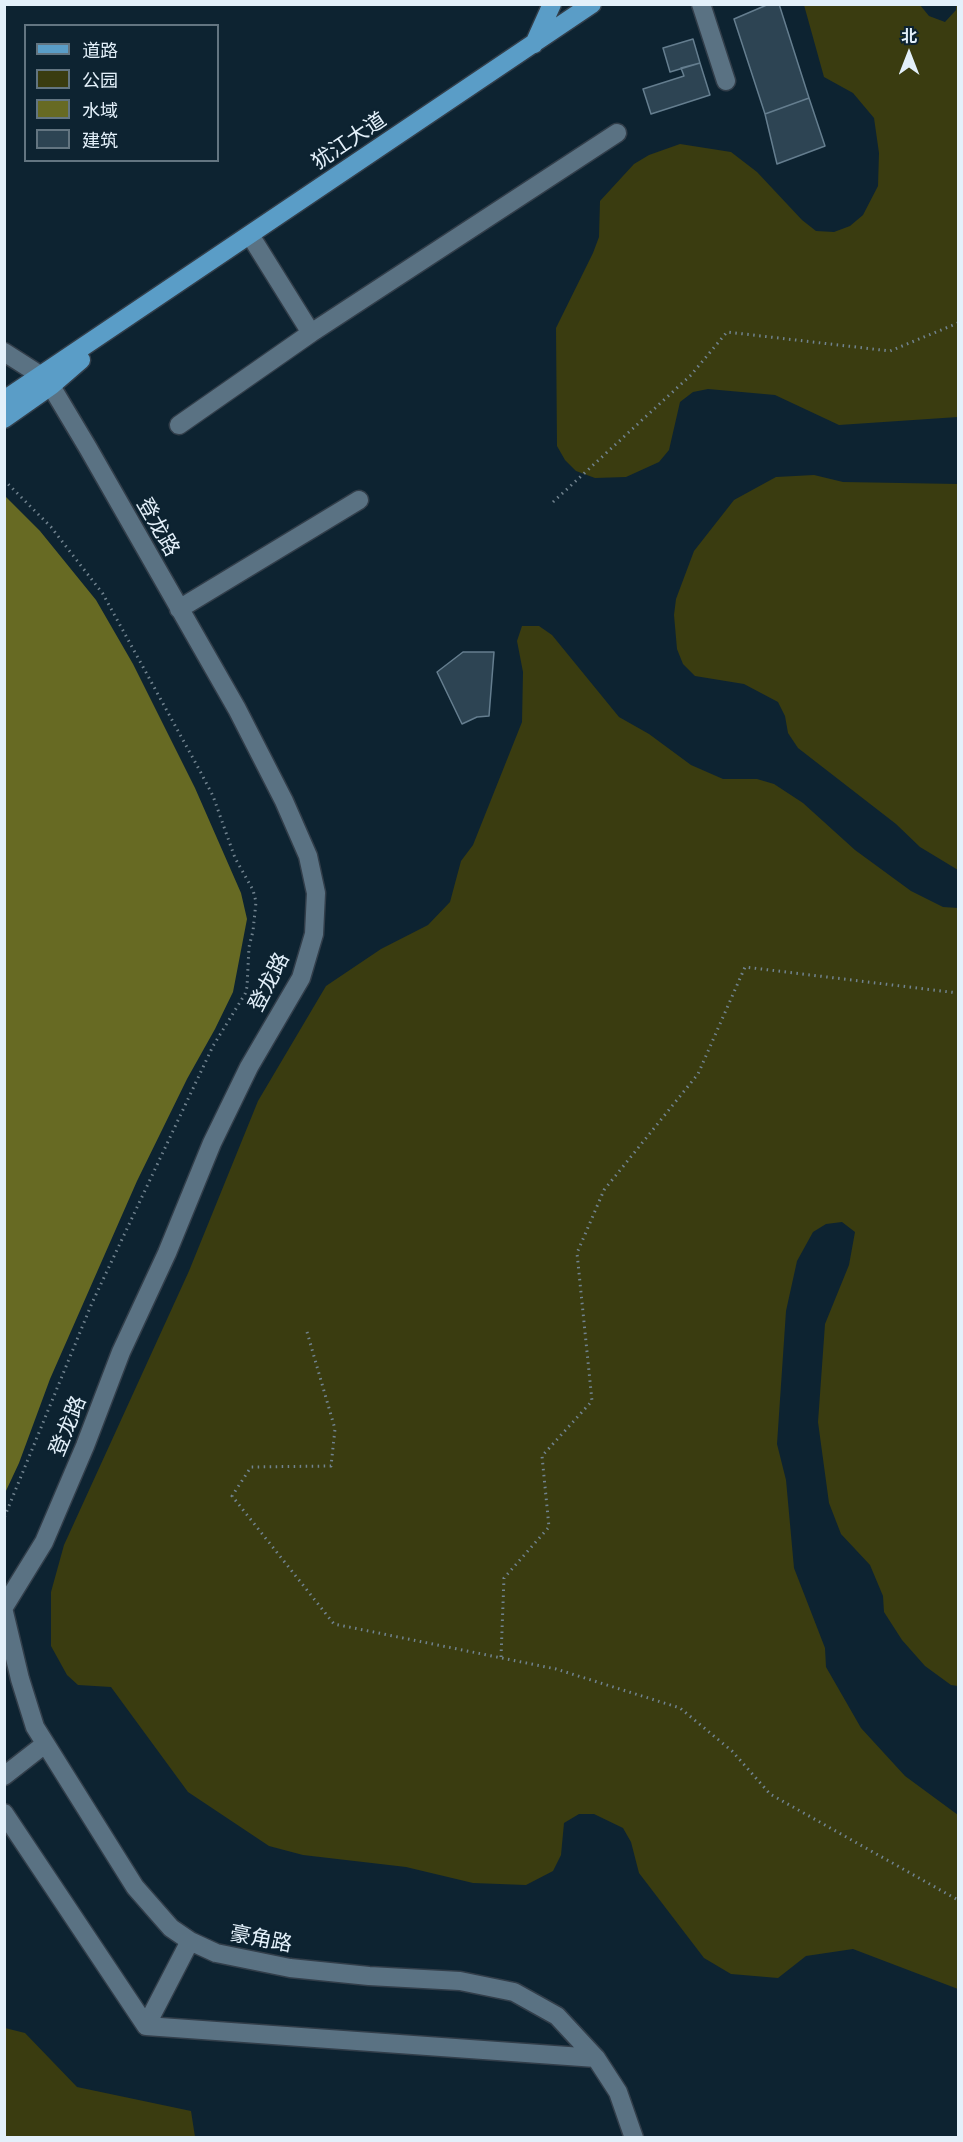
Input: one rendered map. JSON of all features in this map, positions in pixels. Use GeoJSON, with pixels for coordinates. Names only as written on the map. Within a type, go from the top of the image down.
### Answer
{"type":"FeatureCollection","features":[{"type":"Feature","properties":{"kind":"main road"},"geometry":{"type":"LineString","coordinates":[[534,44],[552,4]]}},
{"type":"Feature","properties":{"kind":"main road","name":"犹江大道"},"geometry":{"type":"LineString","coordinates":[[6,411],[133,315],[592,4]]}},
{"type":"Feature","properties":{"kind":"street"},"geometry":{"type":"LineString","coordinates":[[702,4],[726,81]]}},
{"type":"Feature","properties":{"kind":"street"},"geometry":{"type":"LineString","coordinates":[[179,425],[311,333],[617,133]]}},
{"type":"Feature","properties":{"kind":"street"},"geometry":{"type":"LineString","coordinates":[[250,235],[311,333]]}},
{"type":"Feature","properties":{"kind":"street"},"geometry":{"type":"LineString","coordinates":[[4,352],[46,381]]}},
{"type":"Feature","properties":{"kind":"street","name":"登龙路"},"geometry":{"type":"LineString","coordinates":[[4,1607],[44,1542],[85,1446],[120,1352],[167,1253],[212,1143],[249,1067],[301,978],[315,934],[316,893],[308,856],[284,801],[242,720],[46,381]]}},
{"type":"Feature","properties":{"kind":"street"},"geometry":{"type":"LineString","coordinates":[[179,609],[359,500]]}},
{"type":"Feature","properties":{"kind":"street","name":"豪角路"},"geometry":{"type":"LineString","coordinates":[[4,1612],[35,1727],[135,1887],[171,1928],[190,1941],[216,1953],[290,1968],[369,1976],[460,1981],[514,1992],[558,2016],[596,2058],[618,2092],[634,2138]]}},
{"type":"Feature","properties":{"kind":"street"},"geometry":{"type":"LineString","coordinates":[[4,1776],[45,1744]]}},
{"type":"Feature","properties":{"kind":"street"},"geometry":{"type":"LineString","coordinates":[[4,1813],[147,2025]]}},
{"type":"Feature","properties":{"kind":"street"},"geometry":{"type":"LineString","coordinates":[[147,2025],[190,1941]]}},
{"type":"Feature","properties":{"kind":"street"},"geometry":{"type":"LineString","coordinates":[[147,2025],[596,2058]]}},
{"type":"Feature","properties":{"kind":"path"},"geometry":{"type":"LineString","coordinates":[[553,502],[691,375],[727,332],[890,351],[958,323]]}},
{"type":"Feature","properties":{"kind":"path"},"geometry":{"type":"LineString","coordinates":[[4,480],[51,527],[103,594],[205,779],[235,858],[254,890],[256,902],[249,947],[248,987],[213,1046],[92,1303],[4,1518]]}},
{"type":"Feature","properties":{"kind":"path"},"geometry":{"type":"LineString","coordinates":[[501,1657],[504,1578],[549,1527],[542,1456],[592,1401],[577,1253],[604,1190],[698,1074],[745,967],[958,993]]}},
{"type":"Feature","properties":{"kind":"path"},"geometry":{"type":"LineString","coordinates":[[307,1332],[335,1429],[331,1466],[250,1467],[232,1496],[334,1624],[556,1669],[680,1708],[732,1751],[770,1794],[958,1900]]}},
{"type":"Feature","properties":{"kind":"green space"},"geometry":{"type":"Polygon","coordinates":[[[804,5],[920,5],[929,16],[945,22],[958,5],[958,417],[839,425],[775,395],[708,389],[693,392],[680,402],[669,450],[659,462],[626,477],[595,478],[576,471],[565,460],[557,446],[556,328],[599,237],[600,201],[634,164],[649,155],[680,144],[731,152],[757,172],[802,220],[816,231],[834,232],[850,226],[863,215],[878,186],[879,153],[874,118],[853,93],[824,77],[804,5]]]}},
{"type":"Feature","properties":{"kind":"green space"},"geometry":{"type":"Polygon","coordinates":[[[814,475],[843,482],[958,484],[958,870],[920,847],[896,824],[798,748],[788,733],[785,716],[778,702],[744,684],[695,676],[683,664],[677,649],[674,615],[676,599],[694,551],[734,500],[776,477],[814,475]]]}},
{"type":"Feature","properties":{"kind":"green space"},"geometry":{"type":"Polygon","coordinates":[[[522,626],[539,626],[552,635],[619,717],[649,734],[691,765],[723,779],[757,779],[774,784],[803,803],[855,850],[911,891],[943,907],[958,908],[958,1686],[951,1685],[925,1666],[902,1640],[884,1612],[883,1596],[870,1565],[841,1534],[829,1503],[818,1422],[825,1324],[849,1265],[855,1232],[842,1222],[826,1224],[813,1232],[797,1261],[786,1311],[777,1444],[786,1480],[794,1568],[825,1648],[826,1667],[861,1728],[905,1776],[958,1815],[958,1989],[853,1949],[806,1956],[778,1978],[731,1974],[704,1958],[639,1873],[631,1842],[623,1828],[594,1814],[579,1814],[564,1823],[561,1855],[553,1871],[526,1885],[473,1883],[406,1867],[303,1855],[269,1846],[188,1792],[111,1687],[78,1685],[67,1675],[51,1646],[51,1592],[64,1545],[189,1271],[258,1101],[326,986],[381,949],[428,925],[450,902],[461,861],[473,845],[522,722],[523,672],[517,641],[522,626]]]}},
{"type":"Feature","properties":{"kind":"green space"},"geometry":{"type":"Polygon","coordinates":[[[5,2028],[25,2033],[77,2087],[191,2111],[195,2137],[5,2137],[5,2028]]]}},
{"type":"Feature","properties":{"kind":"water"},"geometry":{"type":"Polygon","coordinates":[[[5,496],[40,531],[96,600],[133,664],[195,788],[241,893],[247,919],[233,992],[137,1181],[50,1379],[19,1463],[5,1493],[5,496]]]}},
{"type":"Feature","properties":{"kind":"building"},"geometry":{"type":"Polygon","coordinates":[[[769,4],[779,4],[809,98],[765,114],[734,19],[769,4]]]}},
{"type":"Feature","properties":{"kind":"building"},"geometry":{"type":"Polygon","coordinates":[[[693,39],[700,63],[670,72],[663,48],[693,39]]]}},
{"type":"Feature","properties":{"kind":"building"},"geometry":{"type":"Polygon","coordinates":[[[700,63],[710,95],[651,114],[643,89],[684,76],[681,68],[700,63]]]}},
{"type":"Feature","properties":{"kind":"building"},"geometry":{"type":"Polygon","coordinates":[[[809,98],[825,146],[777,164],[765,114],[809,98]]]}},
{"type":"Feature","properties":{"kind":"building"},"geometry":{"type":"Polygon","coordinates":[[[463,652],[494,652],[489,716],[477,717],[462,724],[437,672],[463,652]]]}}]}
